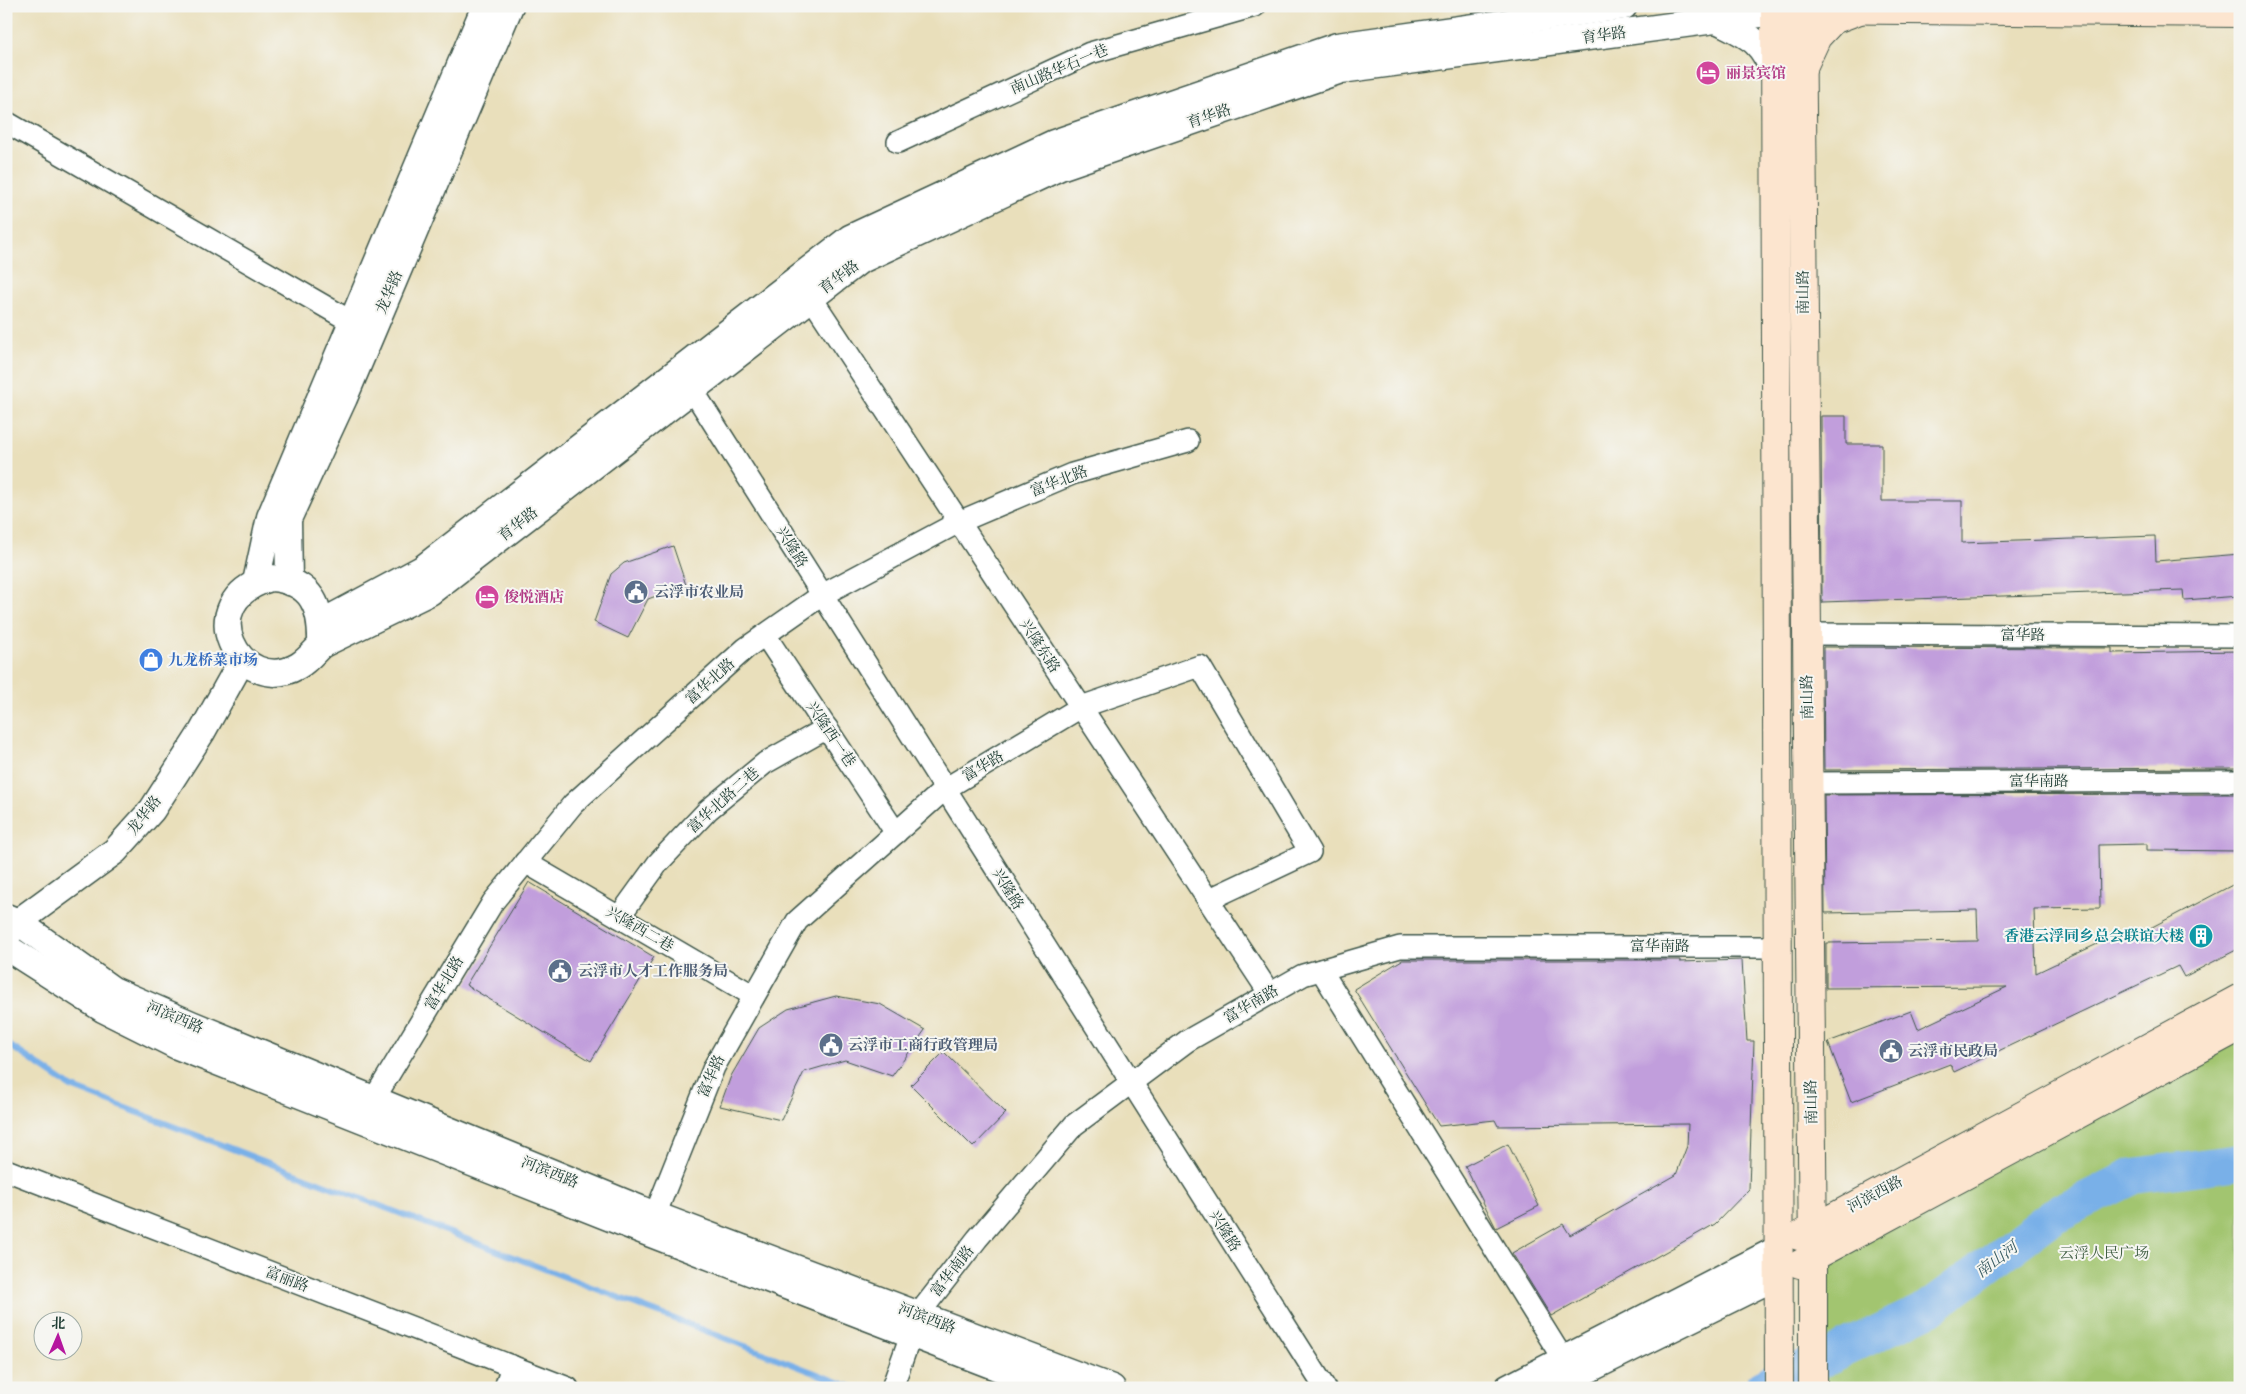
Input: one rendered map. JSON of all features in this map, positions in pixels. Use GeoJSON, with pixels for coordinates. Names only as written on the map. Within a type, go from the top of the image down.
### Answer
{"type":"FeatureCollection","features":[{"type":"Feature","properties":{"kind":"main road","name":"育华路"},"geometry":{"type":"LineString","coordinates":[[1788,8],[2240,13]]}},
{"type":"Feature","properties":{"kind":"main road","name":"南山路"},"geometry":{"type":"LineString","coordinates":[[1788,8],[1802,71],[1813,1388]]}},
{"type":"Feature","properties":{"kind":"main road","name":"南山路"},"geometry":{"type":"LineString","coordinates":[[1779,1388],[1775,75],[1788,8]]}},
{"type":"Feature","properties":{"kind":"main road"},"geometry":{"type":"LineString","coordinates":[[1802,71],[1817,37],[1833,20],[1862,10]]}},
{"type":"Feature","properties":{"kind":"main road","name":"河滨西路"},"geometry":{"type":"LineString","coordinates":[[1778,1262],[1813,1228],[2240,998]]}},
{"type":"Feature","properties":{"kind":"main road","name":"河滨西路"},"geometry":{"type":"LineString","coordinates":[[1778,1262],[1813,1258],[2240,1028]]}},
{"type":"Feature","properties":{"kind":"street","name":"龙华路"},"geometry":{"type":"LineString","coordinates":[[256,582],[270,518],[484,6]]}},
{"type":"Feature","properties":{"kind":"street","name":"龙华路"},"geometry":{"type":"LineString","coordinates":[[289,582],[288,519],[344,398],[510,6]]}},
{"type":"Feature","properties":{"kind":"street","name":"南山路华石一巷"},"geometry":{"type":"LineString","coordinates":[[898,142],[1090,53],[1255,6]]}},
{"type":"Feature","properties":{"kind":"street","name":"育华路"},"geometry":{"type":"LineString","coordinates":[[321,634],[422,569],[850,238],[1054,144],[1337,46],[1614,7]]}},
{"type":"Feature","properties":{"kind":"street","name":"育华路"},"geometry":{"type":"LineString","coordinates":[[321,634],[430,592],[859,260],[1060,168],[1341,70],[1717,20],[1788,8]]}},
{"type":"Feature","properties":{"kind":"street"},"geometry":{"type":"LineString","coordinates":[[1717,20],[1757,41],[1768,57],[1775,75]]}},
{"type":"Feature","properties":{"kind":"street"},"geometry":{"type":"LineString","coordinates":[[6,122],[352,322]]}},
{"type":"Feature","properties":{"kind":"street","name":"兴隆东路"},"geometry":{"type":"LineString","coordinates":[[811,297],[1270,994]]}},
{"type":"Feature","properties":{"kind":"street","name":"兴隆路"},"geometry":{"type":"LineString","coordinates":[[692,390],[1325,1388]]}},
{"type":"Feature","properties":{"kind":"street","name":"富华北路"},"geometry":{"type":"LineString","coordinates":[[374,1099],[492,902],[573,804],[746,648],[822,595],[959,522],[1072,474],[1188,440]]}},
{"type":"Feature","properties":{"kind":"street"},"geometry":{"type":"LineString","coordinates":[[271,578],[289,582],[297,584],[309,594],[318,607],[321,634],[298,666],[273,672],[256,669],[242,660],[230,642],[227,622],[231,606],[242,591],[256,582],[271,578]]}},
{"type":"Feature","properties":{"kind":"street","name":"富华路"},"geometry":{"type":"LineString","coordinates":[[1806,634],[2240,636]]}},
{"type":"Feature","properties":{"kind":"street","name":"兴隆西一巷"},"geometry":{"type":"LineString","coordinates":[[765,635],[896,833]]}},
{"type":"Feature","properties":{"kind":"street","name":"龙华路"},"geometry":{"type":"LineString","coordinates":[[10,925],[115,851],[152,810],[202,732],[242,660]]}},
{"type":"Feature","properties":{"kind":"street","name":"富华路"},"geometry":{"type":"LineString","coordinates":[[655,1215],[714,1067],[797,921],[945,789],[1081,707],[1200,666],[1310,852],[1208,900]]}},
{"type":"Feature","properties":{"kind":"street","name":"富华北路二巷"},"geometry":{"type":"LineString","coordinates":[[619,917],[658,863],[708,810],[765,763],[827,728]]}},
{"type":"Feature","properties":{"kind":"street","name":"富华南路"},"geometry":{"type":"LineString","coordinates":[[1808,783],[2240,780]]}},
{"type":"Feature","properties":{"kind":"street","name":"兴隆西二巷"},"geometry":{"type":"LineString","coordinates":[[526,862],[754,996]]}},
{"type":"Feature","properties":{"kind":"street","name":"河滨西路"},"geometry":{"type":"LineString","coordinates":[[10,925],[113,990],[655,1215],[911,1334],[1112,1388]]}},
{"type":"Feature","properties":{"kind":"street","name":"河滨西路"},"geometry":{"type":"LineString","coordinates":[[6,947],[103,1009],[177,1046],[651,1234],[1051,1388]]}},
{"type":"Feature","properties":{"kind":"street","name":"富华南路"},"geometry":{"type":"LineString","coordinates":[[892,1388],[911,1334],[976,1239],[1074,1125],[1187,1041],[1303,975],[1400,947],[1778,947]]}},
{"type":"Feature","properties":{"kind":"street"},"geometry":{"type":"LineString","coordinates":[[1321,970],[1563,1359]]}},
{"type":"Feature","properties":{"kind":"street","name":"富丽路"},"geometry":{"type":"LineString","coordinates":[[6,1170],[568,1388]]}},
{"type":"Feature","properties":{"kind":"street","name":"河滨西路"},"geometry":{"type":"LineString","coordinates":[[1508,1388],[1563,1359],[1778,1262]]}},
{"type":"Feature","properties":{"kind":"street","name":"河滨西路"},"geometry":{"type":"LineString","coordinates":[[1551,1388],[1778,1262]]}},
{"type":"Feature","properties":{"kind":"street"},"geometry":{"type":"LineString","coordinates":[[505,1388],[512,1366]]}},
{"type":"Feature","properties":{"kind":"green space","name":"云浮人民广场"},"geometry":{"type":"Polygon","coordinates":[[[2240,1027],[2240,1388],[1813,1388],[1813,1257],[2240,1027]]]}},
{"type":"Feature","properties":{"kind":"building"},"geometry":{"type":"Polygon","coordinates":[[[1821,416],[1846,416],[1846,444],[1882,444],[1882,501],[1962,501],[1962,543],[2155,536],[2156,561],[2240,554],[2240,596],[2184,600],[2183,590],[1822,602],[1821,416]]]}},
{"type":"Feature","properties":{"kind":"building","name":"云浮市农业局"},"geometry":{"type":"Polygon","coordinates":[[[673,546],[686,585],[648,599],[628,638],[594,622],[611,574],[624,563],[673,546]]]}},
{"type":"Feature","properties":{"kind":"building"},"geometry":{"type":"Polygon","coordinates":[[[1823,647],[2112,648],[2112,653],[2240,651],[2240,768],[1824,770],[1823,647]]]}},
{"type":"Feature","properties":{"kind":"building"},"geometry":{"type":"Polygon","coordinates":[[[2240,794],[2240,851],[2147,850],[2147,844],[2099,845],[2100,908],[2034,909],[2036,973],[2129,929],[2133,937],[2240,881],[2240,948],[2184,977],[2178,966],[1954,1072],[1950,1064],[1851,1102],[1828,1042],[1911,1011],[1918,1029],[2007,987],[1826,988],[1826,943],[1978,941],[1977,910],[1825,913],[1824,795],[2240,794]]]}},
{"type":"Feature","properties":{"kind":"building","name":"云浮市人才工作服务局"},"geometry":{"type":"Polygon","coordinates":[[[529,882],[654,957],[591,1061],[466,985],[529,882]]]}},
{"type":"Feature","properties":{"kind":"building"},"geometry":{"type":"Polygon","coordinates":[[[1402,960],[1680,960],[1680,962],[1742,960],[1747,1041],[1754,1041],[1749,1189],[1715,1224],[1551,1316],[1512,1253],[1563,1224],[1570,1235],[1676,1175],[1687,1146],[1688,1124],[1498,1126],[1495,1120],[1439,1126],[1354,989],[1402,960]]]}},
{"type":"Feature","properties":{"kind":"building","name":"云浮市工商行政管理局"},"geometry":{"type":"Polygon","coordinates":[[[836,996],[880,1004],[925,1030],[892,1076],[845,1060],[804,1072],[781,1120],[720,1106],[731,1076],[759,1028],[788,1009],[836,996]]]}},
{"type":"Feature","properties":{"kind":"building"},"geometry":{"type":"Polygon","coordinates":[[[944,1052],[1006,1113],[973,1147],[911,1085],[944,1052]]]}},
{"type":"Feature","properties":{"kind":"building"},"geometry":{"type":"Polygon","coordinates":[[[1508,1144],[1539,1206],[1496,1228],[1465,1166],[1508,1144]]]}},
{"type":"Feature","properties":{"kind":"waterway"},"geometry":{"type":"LineString","coordinates":[[6,1043],[71,1087],[854,1388]]}},
{"type":"Feature","properties":{"kind":"waterway","name":"南山河"},"geometry":{"type":"LineString","coordinates":[[1762,1388],[1928,1309],[2053,1216],[2134,1176],[2240,1162]]}},
{"type":"Feature","properties":{"kind":"place","name":"丽景宾馆"},"geometry":{"type":"Point","coordinates":[1708,73]}},
{"type":"Feature","properties":{"kind":"place","name":"云浮市农业局"},"geometry":{"type":"Point","coordinates":[636,592]}},
{"type":"Feature","properties":{"kind":"place","name":"俊悦酒店"},"geometry":{"type":"Point","coordinates":[487,597]}},
{"type":"Feature","properties":{"kind":"place","name":"九龙桥菜市场"},"geometry":{"type":"Point","coordinates":[151,660]}},
{"type":"Feature","properties":{"kind":"place","name":"香港云浮同乡总会联谊大楼"},"geometry":{"type":"Point","coordinates":[2201,936]}},
{"type":"Feature","properties":{"kind":"place","name":"云浮市人才工作服务局"},"geometry":{"type":"Point","coordinates":[560,971]}},
{"type":"Feature","properties":{"kind":"place","name":"云浮市工商行政管理局"},"geometry":{"type":"Point","coordinates":[831,1045]}},
{"type":"Feature","properties":{"kind":"place","name":"云浮市民政局"},"geometry":{"type":"Point","coordinates":[1891,1051]}}]}
